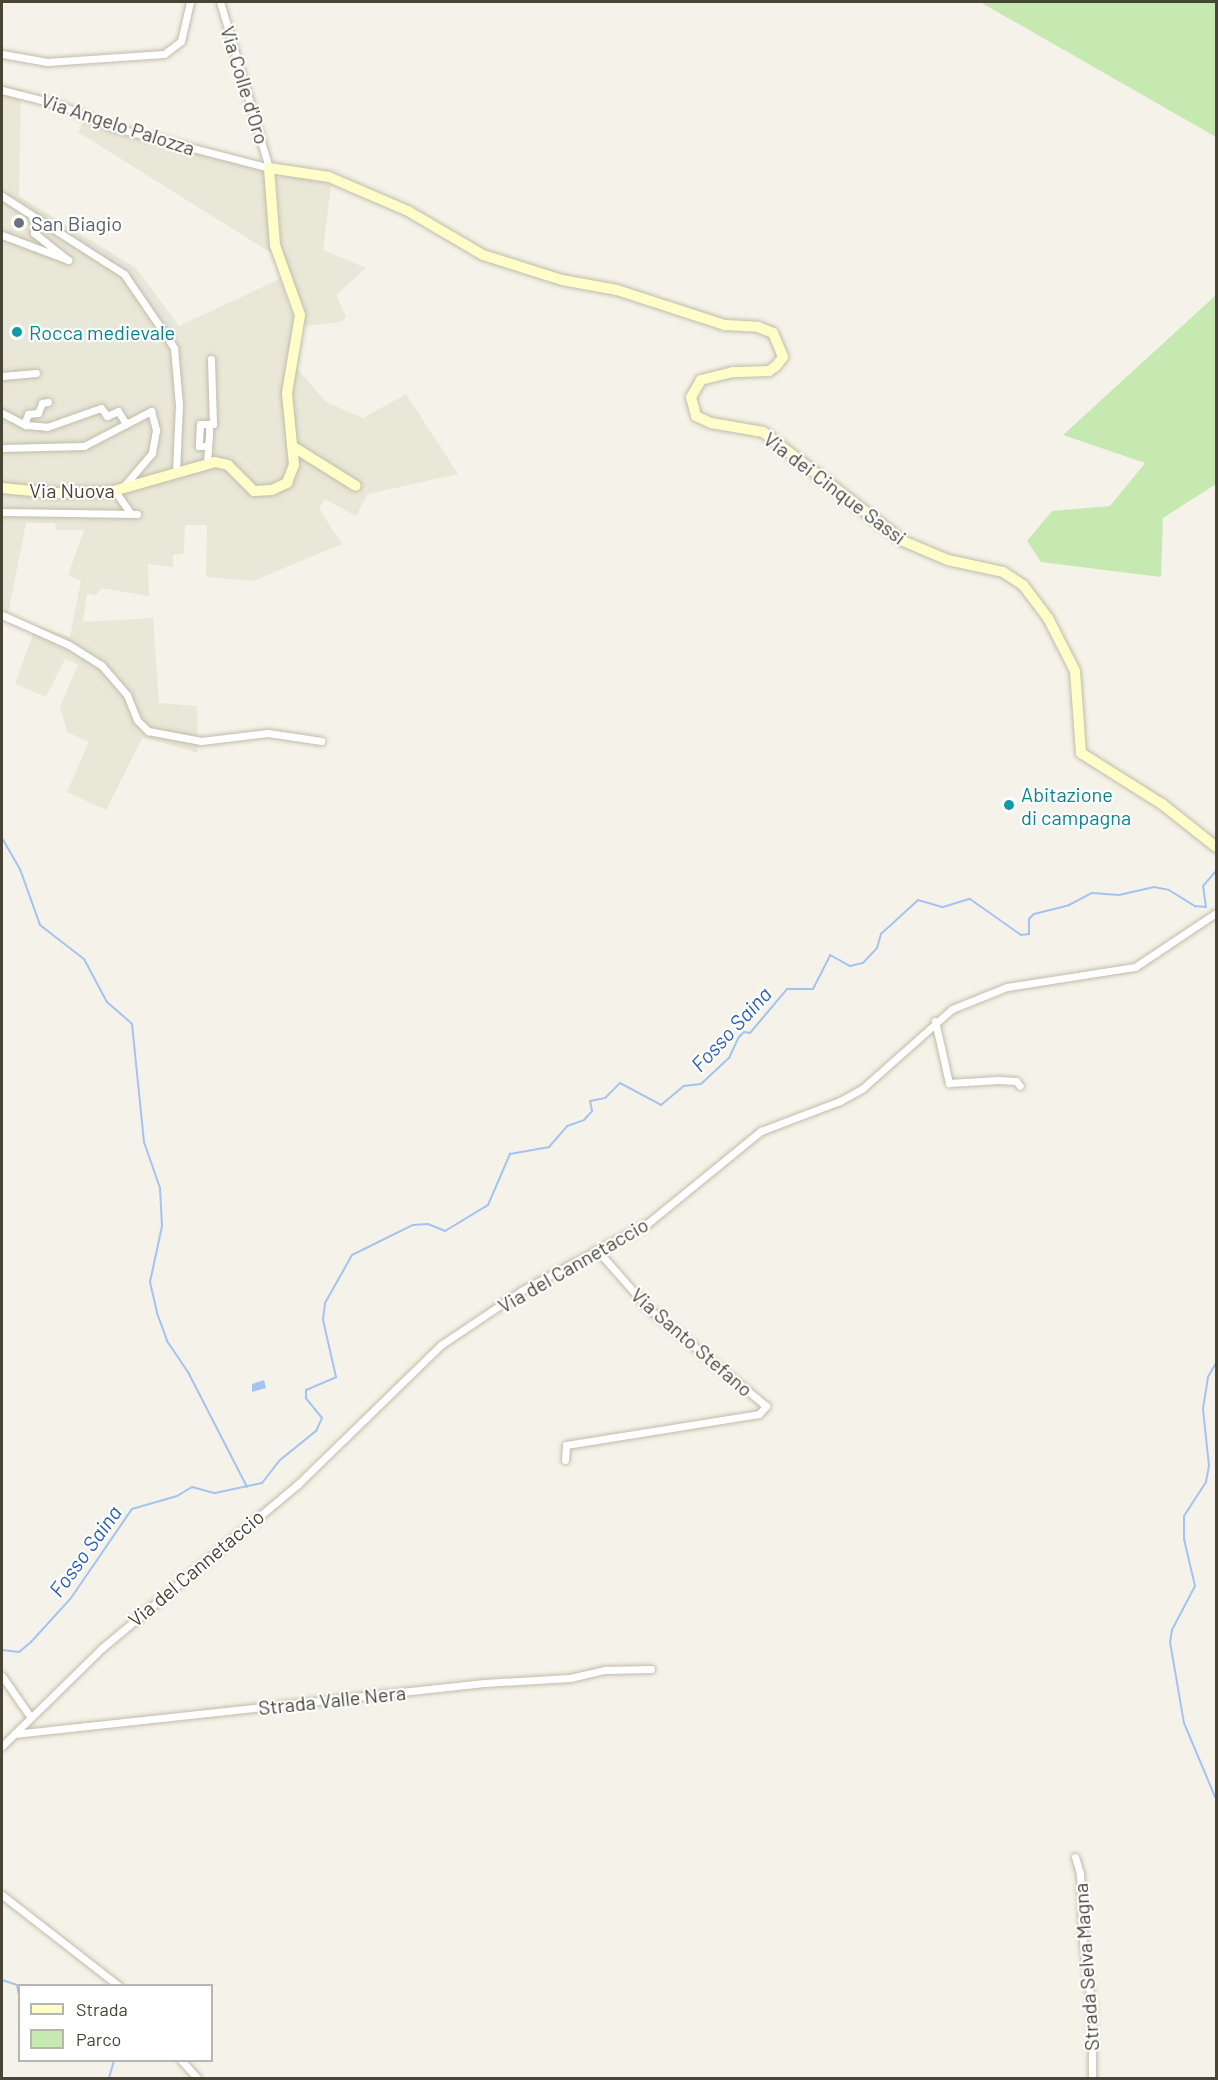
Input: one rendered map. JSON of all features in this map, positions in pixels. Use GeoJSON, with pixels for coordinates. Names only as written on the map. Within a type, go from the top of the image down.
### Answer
{"type":"FeatureCollection","features":[{"type":"Feature","properties":{"kind":"street"},"geometry":{"type":"LineString","coordinates":[[2,54],[47,62],[164,54],[177,47],[183,38],[190,2]]}},
{"type":"Feature","properties":{"kind":"street","name":"Via Colle d'Oro"},"geometry":{"type":"LineString","coordinates":[[220,2],[269,168]]}},
{"type":"Feature","properties":{"kind":"street","name":"Via Angelo Palozza"},"geometry":{"type":"LineString","coordinates":[[2,90],[57,104],[112,127],[269,168]]}},
{"type":"Feature","properties":{"kind":"street"},"geometry":{"type":"LineString","coordinates":[[211,359],[213,424],[209,424],[207,464],[228,465],[248,488],[267,491],[291,478],[294,465],[287,393],[300,315],[275,245],[269,168]]}},
{"type":"Feature","properties":{"kind":"street","name":"Via dei Cinque Sassi"},"geometry":{"type":"LineString","coordinates":[[269,168],[329,177],[357,188],[408,211],[458,244],[494,259],[562,280],[617,290],[725,326],[758,327],[773,333],[783,357],[776,366],[769,371],[733,372],[701,380],[691,397],[696,416],[711,423],[763,432],[903,541],[929,554],[1003,572],[1023,585],[1048,618],[1075,671],[1081,753],[1162,804],[1216,847]]}},
{"type":"Feature","properties":{"kind":"street"},"geometry":{"type":"LineString","coordinates":[[2,196],[124,274],[174,348],[179,405],[176,471]]}},
{"type":"Feature","properties":{"kind":"street"},"geometry":{"type":"LineString","coordinates":[[2,201],[18,205]]}},
{"type":"Feature","properties":{"kind":"street"},"geometry":{"type":"LineString","coordinates":[[2,235],[68,260],[34,233],[36,220],[27,216],[26,210]]}},
{"type":"Feature","properties":{"kind":"street"},"geometry":{"type":"LineString","coordinates":[[2,376],[36,373]]}},
{"type":"Feature","properties":{"kind":"street"},"geometry":{"type":"LineString","coordinates":[[24,424],[28,414],[38,413],[42,403],[48,402]]}},
{"type":"Feature","properties":{"kind":"street"},"geometry":{"type":"LineString","coordinates":[[2,413],[24,424],[52,426],[101,408],[106,416],[118,411],[126,424]]}},
{"type":"Feature","properties":{"kind":"street"},"geometry":{"type":"LineString","coordinates":[[2,448],[81,447],[151,411],[156,430],[151,458],[136,476],[113,492],[128,504],[134,514],[2,512]]}},
{"type":"Feature","properties":{"kind":"street"},"geometry":{"type":"LineString","coordinates":[[292,446],[356,486]]}},
{"type":"Feature","properties":{"kind":"street","name":"Via Nuova"},"geometry":{"type":"LineString","coordinates":[[2,488],[61,494],[113,492],[176,471],[207,464]]}},
{"type":"Feature","properties":{"kind":"street"},"geometry":{"type":"LineString","coordinates":[[2,615],[69,645],[102,666],[126,695],[137,720],[148,731],[201,741],[268,733],[321,741]]}},
{"type":"Feature","properties":{"kind":"street","name":"Via del Cannetaccio"},"geometry":{"type":"LineString","coordinates":[[2,1746],[30,1716],[169,1590],[298,1484],[441,1345],[521,1291],[648,1223],[761,1131],[840,1101],[863,1088],[935,1021],[952,1009],[1007,987],[1135,967],[1216,913]]}},
{"type":"Feature","properties":{"kind":"street"},"geometry":{"type":"LineString","coordinates":[[935,1021],[949,1083],[998,1080],[1016,1081],[1020,1086]]}},
{"type":"Feature","properties":{"kind":"street","name":"Via Santo Stefano"},"geometry":{"type":"LineString","coordinates":[[565,1460],[566,1445],[759,1414],[766,1406],[649,1309],[597,1250]]}},
{"type":"Feature","properties":{"kind":"street","name":"Strada Valle Nera"},"geometry":{"type":"LineString","coordinates":[[14,1734],[484,1683],[559,1679],[606,1670],[651,1669]]}},
{"type":"Feature","properties":{"kind":"street"},"geometry":{"type":"LineString","coordinates":[[2,1676],[30,1716]]}},
{"type":"Feature","properties":{"kind":"street","name":"Strada Selva Magna"},"geometry":{"type":"LineString","coordinates":[[1075,1857],[1080,1873],[1083,1940],[1092,2012],[1092,2079]]}},
{"type":"Feature","properties":{"kind":"street"},"geometry":{"type":"LineString","coordinates":[[2,1895],[68,1943],[117,1984]]}},
{"type":"Feature","properties":{"kind":"street"},"geometry":{"type":"LineString","coordinates":[[182,2062],[197,2079]]}},
{"type":"Feature","properties":{"kind":"shaded area"},"geometry":{"type":"Polygon","coordinates":[[[2,86],[21,89],[19,196],[136,268],[179,326],[280,279],[295,323],[287,357],[326,402],[363,418],[406,394],[458,474],[368,494],[356,516],[325,499],[319,509],[342,544],[253,581],[206,577],[207,525],[185,525],[184,553],[173,555],[173,567],[148,564],[149,596],[102,588],[96,595],[87,594],[83,622],[153,618],[159,703],[197,706],[198,753],[143,737],[106,810],[67,792],[89,742],[67,732],[60,706],[78,665],[65,659],[46,697],[15,684],[36,626],[70,637],[81,581],[68,575],[84,530],[56,530],[55,523],[26,523],[9,609],[2,623],[2,86]]]}},
{"type":"Feature","properties":{"kind":"shaded area"},"geometry":{"type":"Polygon","coordinates":[[[84,121],[116,133],[264,171],[271,253],[78,132],[84,121]]]}},
{"type":"Feature","properties":{"kind":"shaded area"},"geometry":{"type":"Polygon","coordinates":[[[291,174],[331,185],[323,250],[366,268],[336,295],[346,316],[341,322],[305,326],[305,308],[283,263],[276,179],[291,174]]]}},
{"type":"Feature","properties":{"kind":"shaded area"},"geometry":{"type":"Polygon","coordinates":[[[32,208],[129,266],[171,321],[180,356],[126,273],[30,211],[32,208]]]}},
{"type":"Feature","properties":{"kind":"shaded area"},"geometry":{"type":"Polygon","coordinates":[[[148,414],[149,421],[116,426],[115,419],[148,414]]]}},
{"type":"Feature","properties":{"kind":"green space"},"geometry":{"type":"Polygon","coordinates":[[[980,2],[1216,2],[1216,137],[980,2]]]}},
{"type":"Feature","properties":{"kind":"green space"},"geometry":{"type":"Polygon","coordinates":[[[1216,295],[1216,484],[1163,518],[1161,577],[1041,562],[1027,541],[1052,511],[1110,506],[1145,463],[1063,435],[1216,295]]]}},
{"type":"Feature","properties":{"kind":"water"},"geometry":{"type":"Polygon","coordinates":[[[264,1380],[266,1388],[252,1392],[252,1384],[264,1380]]]}},
{"type":"Feature","properties":{"kind":"waterway"},"geometry":{"type":"LineString","coordinates":[[2,838],[20,869],[40,925],[84,959],[107,1002],[132,1024],[144,1142],[160,1188],[162,1226],[150,1282],[157,1313],[167,1341],[189,1374],[247,1487]]}},
{"type":"Feature","properties":{"kind":"waterway","name":"Fosso Saina"},"geometry":{"type":"LineString","coordinates":[[2,1650],[19,1652],[31,1642],[71,1598],[132,1509],[177,1496],[192,1487],[215,1493],[262,1483],[280,1460],[316,1431],[322,1418],[306,1398],[306,1390],[336,1377],[323,1320],[325,1303],[352,1255],[413,1225],[428,1224],[445,1231],[488,1205],[510,1154],[549,1147],[567,1126],[584,1120],[592,1111],[590,1101],[605,1098],[620,1083],[661,1105],[684,1086],[701,1084],[729,1058],[739,1037],[744,1032],[750,1033],[787,989],[813,989],[830,955],[850,966],[863,963],[877,948],[881,934],[918,900],[943,907],[970,899],[1021,935],[1029,934],[1029,919],[1034,914],[1069,905],[1092,893],[1119,895],[1154,887],[1169,890],[1195,906],[1206,907],[1203,886],[1216,871]]}},
{"type":"Feature","properties":{"kind":"waterway"},"geometry":{"type":"LineString","coordinates":[[1216,1363],[1208,1377],[1203,1409],[1209,1466],[1206,1482],[1184,1516],[1184,1539],[1195,1586],[1172,1630],[1170,1642],[1184,1723],[1216,1799]]}},
{"type":"Feature","properties":{"kind":"waterway"},"geometry":{"type":"LineString","coordinates":[[2,1980],[17,1985],[18,1990]]}},
{"type":"Feature","properties":{"kind":"waterway"},"geometry":{"type":"LineString","coordinates":[[109,2078],[113,2062]]}},
{"type":"Feature","properties":{"kind":"place","name":"San Biagio"},"geometry":{"type":"Point","coordinates":[19,223]}},
{"type":"Feature","properties":{"kind":"place","name":"Rocca medievale"},"geometry":{"type":"Point","coordinates":[17,332]}},
{"type":"Feature","properties":{"kind":"place","name":"Abitazione di campagna"},"geometry":{"type":"Point","coordinates":[1009,805]}}]}
